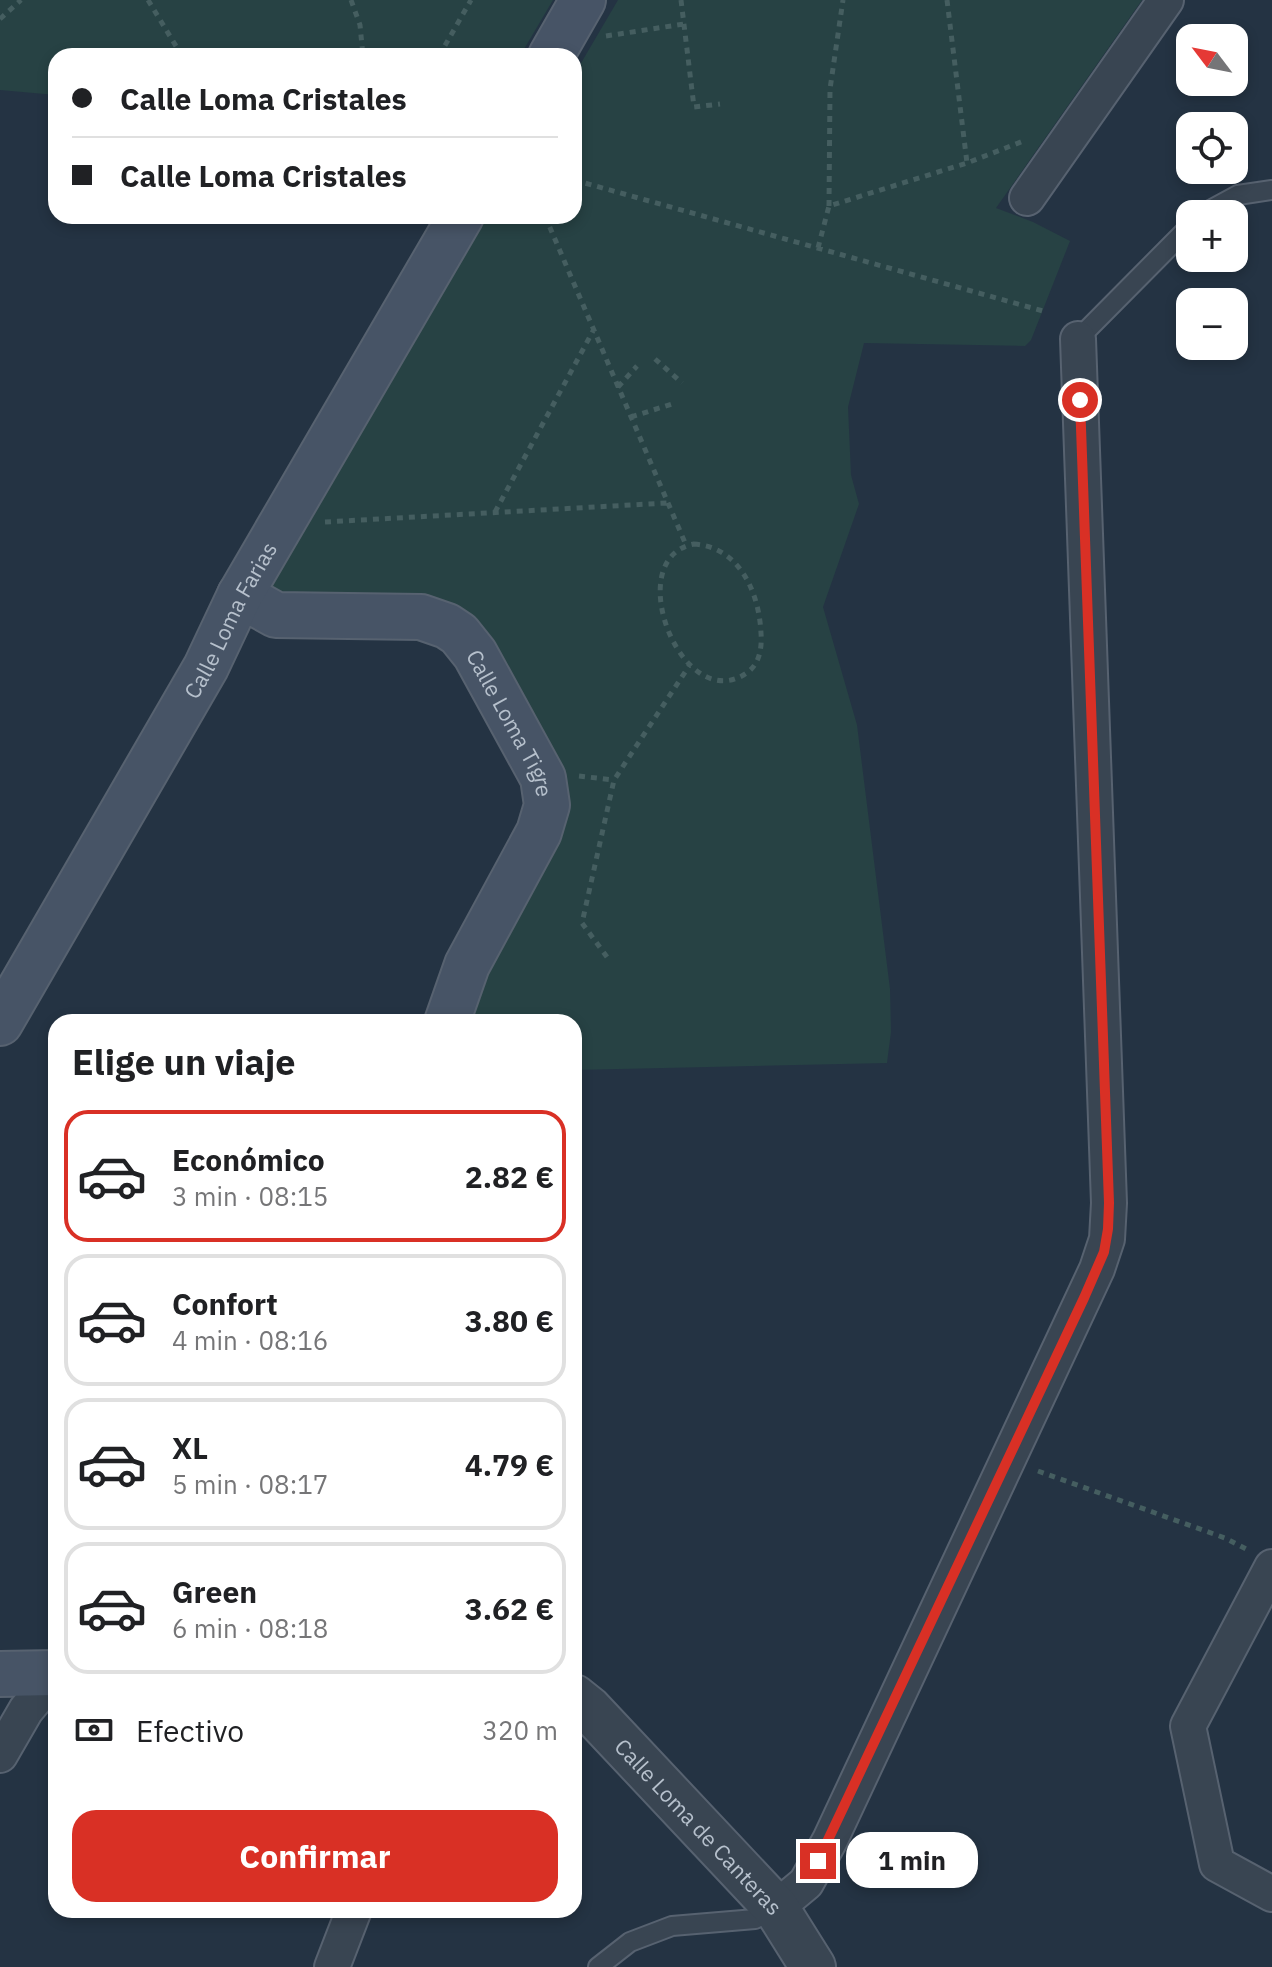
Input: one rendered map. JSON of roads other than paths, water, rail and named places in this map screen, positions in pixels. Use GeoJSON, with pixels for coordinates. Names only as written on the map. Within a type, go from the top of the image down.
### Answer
{"type":"FeatureCollection","features":[{"type":"Feature","properties":{"kind":"main road"},"geometry":{"type":"LineString","coordinates":[[559,48],[590,17]]}},
{"type":"Feature","properties":{"kind":"main road","name":"Calle Loma Farias"},"geometry":{"type":"LineString","coordinates":[[0,1023],[206,667],[240,595],[456,224]]}},
{"type":"Feature","properties":{"kind":"main road","name":"Calle Loma Tigre"},"geometry":{"type":"LineString","coordinates":[[240,595],[276,615],[421,617],[447,626],[459,634],[475,654],[543,778],[547,805],[539,832],[467,965],[450,1014]]}},
{"type":"Feature","properties":{"kind":"main road"},"geometry":{"type":"LineString","coordinates":[[0,1674],[48,1674]]}},
{"type":"Feature","properties":{"kind":"street"},"geometry":{"type":"LineString","coordinates":[[1027,198],[1166,0]]}},
{"type":"Feature","properties":{"kind":"street"},"geometry":{"type":"LineString","coordinates":[[776,1908],[806,1883],[830,1840],[1091,1284],[1107,1239],[1109,1203],[1078,339]]}},
{"type":"Feature","properties":{"kind":"street"},"geometry":{"type":"LineString","coordinates":[[1265,1561],[1188,1726],[1217,1864],[1272,1894]]}},
{"type":"Feature","properties":{"kind":"street"},"geometry":{"type":"LineString","coordinates":[[0,1755],[26,1710],[48,1684]]}},
{"type":"Feature","properties":{"kind":"street","name":"Calle Loma de Canteras"},"geometry":{"type":"LineString","coordinates":[[582,1703],[776,1908],[813,1967]]}},
{"type":"Feature","properties":{"kind":"street"},"geometry":{"type":"LineString","coordinates":[[332,1967],[351,1918]]}},
{"type":"Feature","properties":{"kind":"lane"},"geometry":{"type":"LineString","coordinates":[[1229,200],[1238,195],[1272,190]]}},
{"type":"Feature","properties":{"kind":"lane"},"geometry":{"type":"LineString","coordinates":[[1078,339],[1176,240]]}},
{"type":"Feature","properties":{"kind":"lane"},"geometry":{"type":"LineString","coordinates":[[598,1967],[630,1942],[672,1926],[755,1919],[776,1908]]}}]}
